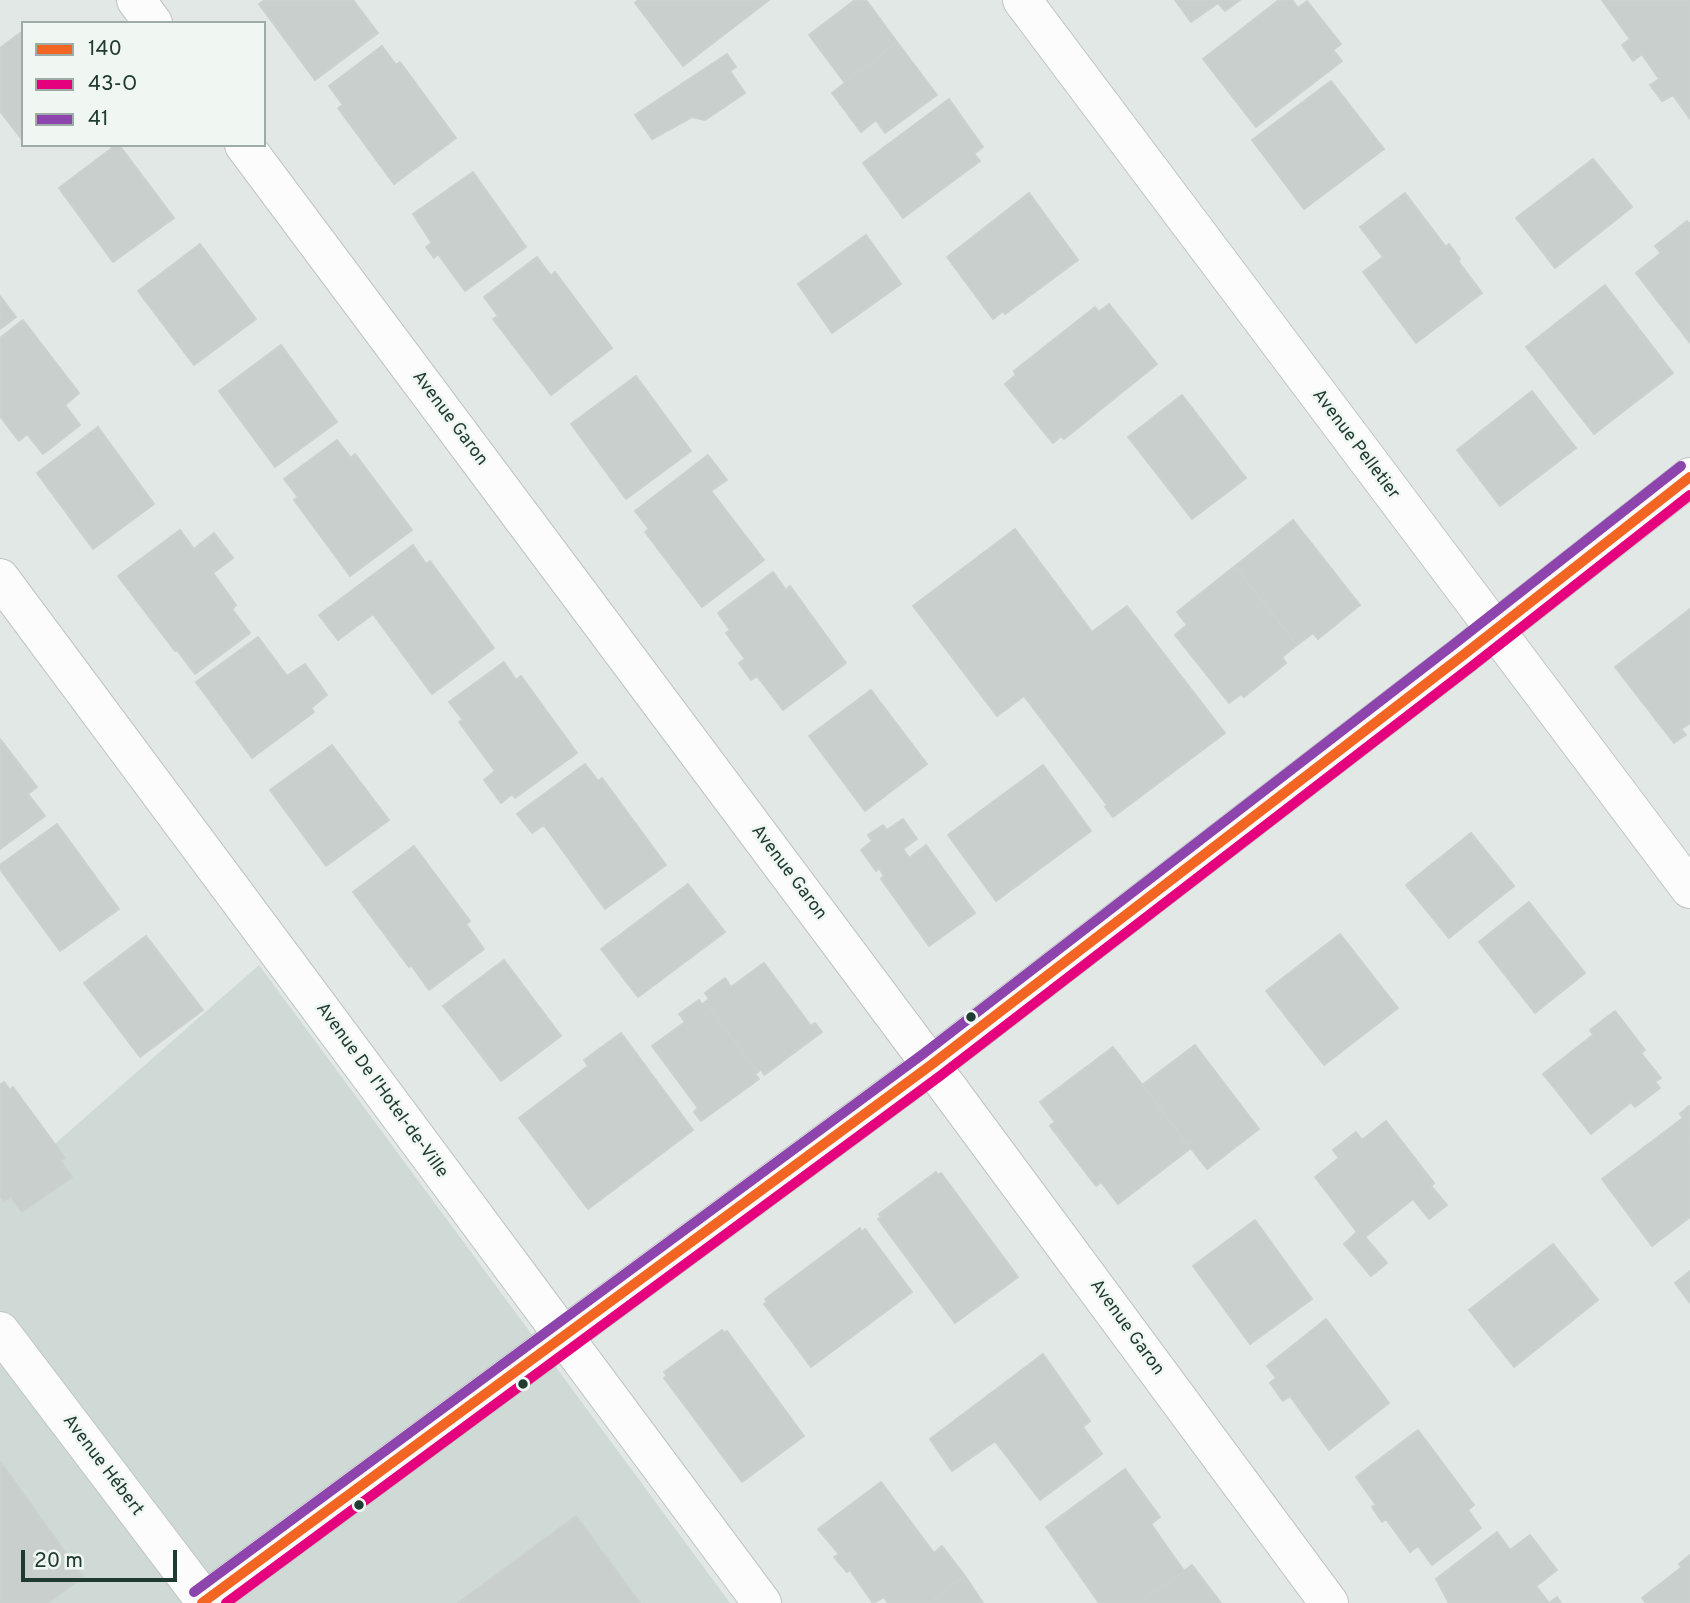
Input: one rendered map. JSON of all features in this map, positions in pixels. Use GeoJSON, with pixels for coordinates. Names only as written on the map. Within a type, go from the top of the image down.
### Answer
{"type":"FeatureCollection","features":[{"type":"Feature","properties":{"kind":"street"},"geometry":{"type":"LineString","coordinates":[[136,0],[152,21]]}},
{"type":"Feature","properties":{"kind":"street","name":"Avenue Pelletier"},"geometry":{"type":"LineString","coordinates":[[1022,0],[1690,889]]}},
{"type":"Feature","properties":{"kind":"street","name":"Avenue Garon"},"geometry":{"type":"LineString","coordinates":[[245,147],[1329,1603]]}},
{"type":"Feature","properties":{"kind":"street"},"geometry":{"type":"LineString","coordinates":[[203,1602],[931,1065],[1495,631],[1690,477]]}},
{"type":"Feature","properties":{"kind":"street","name":"Avenue De l'Hotel-de-Ville"},"geometry":{"type":"LineString","coordinates":[[0,579],[762,1603]]}},
{"type":"Feature","properties":{"kind":"street","name":"Avenue Hébert"},"geometry":{"type":"LineString","coordinates":[[0,1331],[203,1602]]}},
{"type":"Feature","properties":{"kind":"shaded area"},"geometry":{"type":"Polygon","coordinates":[[[259,965],[730,1603],[0,1603],[0,1192],[259,965]]]}},
{"type":"Feature","properties":{"kind":"building"},"geometry":{"type":"Polygon","coordinates":[[[265,0],[353,0],[378,33],[315,80],[259,4],[265,0]]]}},
{"type":"Feature","properties":{"kind":"building"},"geometry":{"type":"Polygon","coordinates":[[[638,0],[769,0],[683,66],[635,3],[638,0]]]}},
{"type":"Feature","properties":{"kind":"building"},"geometry":{"type":"Polygon","coordinates":[[[855,0],[866,0],[897,42],[845,83],[809,35],[855,0]]]}},
{"type":"Feature","properties":{"kind":"building"},"geometry":{"type":"Polygon","coordinates":[[[1175,0],[1240,0],[1225,11],[1218,3],[1191,22],[1175,0]]]}},
{"type":"Feature","properties":{"kind":"building"},"geometry":{"type":"Polygon","coordinates":[[[1279,0],[1292,0],[1298,8],[1307,1],[1341,44],[1333,50],[1342,61],[1256,127],[1203,59],[1279,0]]]}},
{"type":"Feature","properties":{"kind":"building"},"geometry":{"type":"Polygon","coordinates":[[[1602,0],[1690,0],[1690,119],[1673,95],[1662,101],[1650,85],[1659,79],[1642,54],[1633,61],[1622,45],[1630,39],[1602,0]]]}},
{"type":"Feature","properties":{"kind":"building"},"geometry":{"type":"Polygon","coordinates":[[[21,32],[21,138],[0,111],[0,48],[21,32]]]}},
{"type":"Feature","properties":{"kind":"building"},"geometry":{"type":"Polygon","coordinates":[[[897,42],[937,95],[885,133],[876,120],[861,132],[832,93],[897,42]]]}},
{"type":"Feature","properties":{"kind":"building"},"geometry":{"type":"Polygon","coordinates":[[[382,46],[396,65],[400,62],[456,138],[394,184],[338,108],[343,105],[329,86],[382,46]]]}},
{"type":"Feature","properties":{"kind":"building"},"geometry":{"type":"Polygon","coordinates":[[[727,54],[736,67],[730,71],[745,93],[705,120],[692,117],[652,139],[635,115],[727,54]]]}},
{"type":"Feature","properties":{"kind":"building"},"geometry":{"type":"Polygon","coordinates":[[[1331,81],[1384,149],[1304,209],[1252,140],[1331,81]]]}},
{"type":"Feature","properties":{"kind":"building"},"geometry":{"type":"Polygon","coordinates":[[[949,99],[983,147],[974,154],[980,161],[903,218],[863,163],[949,99]]]}},
{"type":"Feature","properties":{"kind":"building"},"geometry":{"type":"Polygon","coordinates":[[[113,147],[121,147],[174,218],[113,262],[59,188],[113,147]]]}},
{"type":"Feature","properties":{"kind":"building"},"geometry":{"type":"Polygon","coordinates":[[[1593,159],[1632,207],[1555,268],[1516,218],[1593,159]]]}},
{"type":"Feature","properties":{"kind":"building"},"geometry":{"type":"Polygon","coordinates":[[[473,172],[526,247],[465,291],[438,254],[434,258],[426,247],[432,243],[413,214],[473,172]]]}},
{"type":"Feature","properties":{"kind":"building"},"geometry":{"type":"Polygon","coordinates":[[[1029,193],[1078,260],[1005,314],[1003,311],[993,319],[947,257],[1029,193]]]}},
{"type":"Feature","properties":{"kind":"building"},"geometry":{"type":"Polygon","coordinates":[[[1405,193],[1446,247],[1449,244],[1482,293],[1416,343],[1363,272],[1383,257],[1360,227],[1405,193]]]}},
{"type":"Feature","properties":{"kind":"building"},"geometry":{"type":"Polygon","coordinates":[[[1687,221],[1690,224],[1690,343],[1636,273],[1661,253],[1655,246],[1687,221]]]}},
{"type":"Feature","properties":{"kind":"building"},"geometry":{"type":"Polygon","coordinates":[[[866,235],[901,284],[832,333],[798,284],[866,235]]]}},
{"type":"Feature","properties":{"kind":"building"},"geometry":{"type":"Polygon","coordinates":[[[200,244],[256,319],[194,365],[138,291],[200,244]]]}},
{"type":"Feature","properties":{"kind":"building"},"geometry":{"type":"Polygon","coordinates":[[[537,257],[551,276],[555,272],[612,348],[551,395],[493,319],[498,316],[484,297],[537,257]]]}},
{"type":"Feature","properties":{"kind":"building"},"geometry":{"type":"Polygon","coordinates":[[[1605,285],[1673,373],[1594,434],[1526,347],[1605,285]]]}},
{"type":"Feature","properties":{"kind":"building"},"geometry":{"type":"Polygon","coordinates":[[[0,296],[16,317],[0,329],[0,296]]]}},
{"type":"Feature","properties":{"kind":"building"},"geometry":{"type":"Polygon","coordinates":[[[1109,304],[1157,364],[1064,439],[1061,436],[1053,443],[1005,384],[1016,375],[1014,371],[1095,307],[1099,312],[1109,304]]]}},
{"type":"Feature","properties":{"kind":"building"},"geometry":{"type":"Polygon","coordinates":[[[23,320],[79,393],[65,405],[80,425],[43,454],[27,434],[19,441],[0,416],[0,338],[23,320]]]}},
{"type":"Feature","properties":{"kind":"building"},"geometry":{"type":"Polygon","coordinates":[[[281,345],[337,422],[275,467],[219,391],[281,345]]]}},
{"type":"Feature","properties":{"kind":"building"},"geometry":{"type":"Polygon","coordinates":[[[636,376],[691,451],[626,499],[571,424],[636,376]]]}},
{"type":"Feature","properties":{"kind":"building"},"geometry":{"type":"Polygon","coordinates":[[[1532,391],[1576,448],[1500,506],[1457,450],[1532,391]]]}},
{"type":"Feature","properties":{"kind":"building"},"geometry":{"type":"Polygon","coordinates":[[[1182,395],[1246,478],[1192,519],[1128,437],[1182,395]]]}},
{"type":"Feature","properties":{"kind":"building"},"geometry":{"type":"Polygon","coordinates":[[[98,427],[154,504],[93,549],[37,473],[98,427]]]}},
{"type":"Feature","properties":{"kind":"building"},"geometry":{"type":"Polygon","coordinates":[[[337,440],[351,458],[355,454],[412,530],[350,576],[294,500],[298,497],[284,479],[337,440]]]}},
{"type":"Feature","properties":{"kind":"building"},"geometry":{"type":"Polygon","coordinates":[[[708,455],[727,480],[711,491],[764,560],[702,607],[645,532],[649,529],[635,511],[708,455]]]}},
{"type":"Feature","properties":{"kind":"building"},"geometry":{"type":"Polygon","coordinates":[[[1293,520],[1360,605],[1318,639],[1313,633],[1297,645],[1235,566],[1293,520]]]}},
{"type":"Feature","properties":{"kind":"building"},"geometry":{"type":"Polygon","coordinates":[[[1015,529],[1092,632],[1127,606],[1225,733],[1113,817],[1105,807],[1107,805],[1024,696],[997,716],[913,606],[1015,529]]]}},
{"type":"Feature","properties":{"kind":"building"},"geometry":{"type":"Polygon","coordinates":[[[180,530],[194,549],[214,533],[233,558],[213,573],[236,605],[232,609],[250,633],[195,674],[118,576],[180,530]]]}},
{"type":"Feature","properties":{"kind":"building"},"geometry":{"type":"Polygon","coordinates":[[[413,545],[426,564],[430,561],[494,648],[432,694],[373,614],[338,640],[319,615],[413,545]]]}},
{"type":"Feature","properties":{"kind":"building"},"geometry":{"type":"Polygon","coordinates":[[[1235,566],[1297,645],[1282,657],[1286,663],[1244,697],[1241,694],[1229,703],[1175,635],[1187,625],[1177,612],[1235,566]]]}},
{"type":"Feature","properties":{"kind":"building"},"geometry":{"type":"Polygon","coordinates":[[[773,572],[786,590],[790,586],[846,663],[783,710],[757,676],[751,680],[739,663],[745,659],[726,633],[730,630],[718,613],[773,572]]]}},
{"type":"Feature","properties":{"kind":"building"},"geometry":{"type":"Polygon","coordinates":[[[1690,609],[1690,723],[1681,729],[1686,735],[1674,743],[1615,667],[1690,609]]]}},
{"type":"Feature","properties":{"kind":"building"},"geometry":{"type":"Polygon","coordinates":[[[258,637],[287,676],[305,664],[327,695],[311,708],[314,712],[252,758],[196,682],[258,637]]]}},
{"type":"Feature","properties":{"kind":"building"},"geometry":{"type":"Polygon","coordinates":[[[504,662],[516,680],[521,676],[577,753],[515,798],[512,794],[501,803],[484,780],[495,771],[459,722],[463,720],[449,702],[504,662]]]}},
{"type":"Feature","properties":{"kind":"building"},"geometry":{"type":"Polygon","coordinates":[[[871,690],[927,764],[865,811],[809,736],[871,690]]]}},
{"type":"Feature","properties":{"kind":"building"},"geometry":{"type":"Polygon","coordinates":[[[0,739],[37,787],[28,794],[45,816],[0,849],[0,739]]]}},
{"type":"Feature","properties":{"kind":"building"},"geometry":{"type":"Polygon","coordinates":[[[332,745],[389,820],[326,866],[270,790],[332,745]]]}},
{"type":"Feature","properties":{"kind":"building"},"geometry":{"type":"Polygon","coordinates":[[[585,764],[598,781],[602,778],[666,865],[605,909],[544,825],[532,833],[517,814],[585,764]]]}},
{"type":"Feature","properties":{"kind":"building"},"geometry":{"type":"Polygon","coordinates":[[[1043,765],[1091,831],[996,901],[948,835],[1043,765]]]}},
{"type":"Feature","properties":{"kind":"building"},"geometry":{"type":"Polygon","coordinates":[[[903,819],[917,839],[903,849],[909,858],[926,845],[975,913],[929,946],[881,879],[884,876],[879,868],[876,871],[861,850],[872,841],[868,835],[883,825],[887,830],[903,819]]]}},
{"type":"Feature","properties":{"kind":"building"},"geometry":{"type":"Polygon","coordinates":[[[57,824],[119,909],[60,951],[0,869],[0,865],[57,824]]]}},
{"type":"Feature","properties":{"kind":"building"},"geometry":{"type":"Polygon","coordinates":[[[1471,833],[1514,886],[1449,938],[1406,885],[1471,833]]]}},
{"type":"Feature","properties":{"kind":"building"},"geometry":{"type":"Polygon","coordinates":[[[414,846],[470,921],[466,924],[484,949],[429,990],[353,892],[414,846]]]}},
{"type":"Feature","properties":{"kind":"building"},"geometry":{"type":"Polygon","coordinates":[[[688,884],[725,932],[638,997],[601,949],[688,884]]]}},
{"type":"Feature","properties":{"kind":"building"},"geometry":{"type":"Polygon","coordinates":[[[1529,902],[1585,973],[1535,1013],[1479,942],[1529,902]]]}},
{"type":"Feature","properties":{"kind":"building"},"geometry":{"type":"Polygon","coordinates":[[[1340,934],[1398,1008],[1324,1065],[1266,991],[1340,934]]]}},
{"type":"Feature","properties":{"kind":"building"},"geometry":{"type":"Polygon","coordinates":[[[146,936],[203,1010],[140,1057],[84,983],[146,936]]]}},
{"type":"Feature","properties":{"kind":"building"},"geometry":{"type":"Polygon","coordinates":[[[504,960],[561,1036],[501,1081],[443,1006],[504,960]]]}},
{"type":"Feature","properties":{"kind":"building"},"geometry":{"type":"Polygon","coordinates":[[[764,963],[811,1026],[815,1023],[822,1032],[764,1075],[761,1069],[758,1072],[705,1002],[709,999],[705,993],[725,978],[731,987],[764,963]]]}},
{"type":"Feature","properties":{"kind":"building"},"geometry":{"type":"Polygon","coordinates":[[[699,1000],[702,1005],[705,1002],[758,1072],[755,1074],[759,1079],[701,1121],[694,1112],[698,1108],[652,1046],[685,1022],[679,1014],[699,1000]]]}},
{"type":"Feature","properties":{"kind":"building"},"geometry":{"type":"Polygon","coordinates":[[[1615,1011],[1645,1050],[1641,1053],[1661,1078],[1655,1082],[1660,1088],[1635,1107],[1631,1102],[1591,1134],[1543,1074],[1593,1035],[1590,1030],[1615,1011]]]}},
{"type":"Feature","properties":{"kind":"building"},"geometry":{"type":"Polygon","coordinates":[[[621,1033],[693,1130],[588,1209],[519,1118],[588,1066],[584,1060],[621,1033]]]}},
{"type":"Feature","properties":{"kind":"building"},"geometry":{"type":"Polygon","coordinates":[[[1195,1045],[1259,1129],[1207,1169],[1142,1085],[1195,1045]]]}},
{"type":"Feature","properties":{"kind":"building"},"geometry":{"type":"Polygon","coordinates":[[[1113,1047],[1191,1148],[1118,1204],[1101,1182],[1096,1186],[1050,1126],[1055,1122],[1040,1102],[1113,1047]]]}},
{"type":"Feature","properties":{"kind":"building"},"geometry":{"type":"Polygon","coordinates":[[[4,1082],[10,1090],[13,1087],[65,1158],[60,1160],[72,1177],[22,1212],[11,1197],[4,1201],[0,1195],[0,1085],[4,1082]]]}},
{"type":"Feature","properties":{"kind":"building"},"geometry":{"type":"Polygon","coordinates":[[[1689,1106],[1690,1217],[1652,1246],[1602,1179],[1683,1118],[1680,1114],[1689,1106]]]}},
{"type":"Feature","properties":{"kind":"building"},"geometry":{"type":"Polygon","coordinates":[[[1386,1121],[1434,1183],[1431,1186],[1447,1205],[1429,1219],[1413,1199],[1365,1237],[1387,1263],[1371,1276],[1344,1244],[1357,1232],[1315,1177],[1339,1158],[1333,1150],[1356,1132],[1362,1140],[1386,1121]]]}},
{"type":"Feature","properties":{"kind":"building"},"geometry":{"type":"Polygon","coordinates":[[[936,1172],[938,1175],[941,1173],[1018,1277],[955,1323],[878,1219],[881,1217],[879,1214],[936,1172]]]}},
{"type":"Feature","properties":{"kind":"building"},"geometry":{"type":"Polygon","coordinates":[[[1255,1220],[1312,1299],[1250,1344],[1193,1266],[1255,1220]]]}},
{"type":"Feature","properties":{"kind":"building"},"geometry":{"type":"Polygon","coordinates":[[[860,1228],[862,1232],[865,1229],[912,1292],[811,1367],[764,1304],[767,1302],[765,1299],[860,1228]]]}},
{"type":"Feature","properties":{"kind":"building"},"geometry":{"type":"Polygon","coordinates":[[[1553,1244],[1598,1300],[1514,1367],[1469,1310],[1553,1244]]]}},
{"type":"Feature","properties":{"kind":"building"},"geometry":{"type":"Polygon","coordinates":[[[1690,1271],[1690,1303],[1675,1283],[1690,1271]]]}},
{"type":"Feature","properties":{"kind":"building"},"geometry":{"type":"Polygon","coordinates":[[[1326,1319],[1389,1403],[1329,1450],[1290,1396],[1283,1401],[1270,1383],[1276,1378],[1267,1366],[1326,1319]]]}},
{"type":"Feature","properties":{"kind":"building"},"geometry":{"type":"Polygon","coordinates":[[[722,1330],[725,1333],[727,1331],[804,1436],[742,1482],[664,1378],[667,1376],[664,1372],[722,1330]]]}},
{"type":"Feature","properties":{"kind":"building"},"geometry":{"type":"Polygon","coordinates":[[[1043,1354],[1090,1421],[1083,1427],[1102,1454],[1040,1500],[995,1441],[952,1471],[930,1439],[1043,1354]]]}},
{"type":"Feature","properties":{"kind":"building"},"geometry":{"type":"Polygon","coordinates":[[[1418,1430],[1474,1505],[1468,1510],[1481,1528],[1432,1565],[1418,1546],[1410,1552],[1386,1519],[1382,1522],[1372,1507],[1376,1505],[1356,1477],[1418,1430]]]}},
{"type":"Feature","properties":{"kind":"building"},"geometry":{"type":"Polygon","coordinates":[[[0,1461],[83,1577],[47,1603],[0,1603],[0,1461]]]}},
{"type":"Feature","properties":{"kind":"building"},"geometry":{"type":"Polygon","coordinates":[[[1125,1469],[1160,1517],[1151,1524],[1184,1571],[1139,1603],[1099,1603],[1046,1527],[1125,1469]]]}},
{"type":"Feature","properties":{"kind":"building"},"geometry":{"type":"Polygon","coordinates":[[[881,1482],[934,1553],[942,1546],[965,1576],[929,1603],[888,1603],[884,1597],[873,1603],[850,1570],[847,1572],[834,1557],[839,1554],[818,1529],[881,1482]]]}},
{"type":"Feature","properties":{"kind":"building"},"geometry":{"type":"Polygon","coordinates":[[[576,1516],[640,1603],[458,1603],[576,1516]]]}},
{"type":"Feature","properties":{"kind":"building"},"geometry":{"type":"Polygon","coordinates":[[[1497,1532],[1510,1550],[1530,1535],[1557,1570],[1536,1586],[1549,1603],[1449,1603],[1436,1579],[1497,1532]]]}},
{"type":"Feature","properties":{"kind":"building"},"geometry":{"type":"Polygon","coordinates":[[[1690,1555],[1690,1603],[1646,1603],[1642,1598],[1682,1567],[1679,1564],[1690,1555]]]}},
{"type":"Feature","properties":{"kind":"building"},"geometry":{"type":"Polygon","coordinates":[[[1192,1565],[1221,1603],[1139,1603],[1184,1571],[1192,1565]]]}},
{"type":"Feature","properties":{"kind":"building"},"geometry":{"type":"Polygon","coordinates":[[[965,1576],[983,1603],[929,1603],[965,1576]]]}},
{"type":"Feature","properties":{"kind":"building"},"geometry":{"type":"Polygon","coordinates":[[[1557,1597],[1561,1603],[1549,1603],[1557,1597]]]}},
{"type":"Feature","properties":{"kind":"transit line","name":"41"},"geometry":{"type":"LineString","coordinates":[[194,1592],[923,1054],[1681,466]]}},
{"type":"Feature","properties":{"kind":"transit line","name":"140"},"geometry":{"type":"LineString","coordinates":[[202,1603],[931,1065],[1690,477]]}},
{"type":"Feature","properties":{"kind":"transit line","name":"43-O"},"geometry":{"type":"LineString","coordinates":[[226,1603],[940,1076],[1690,495]]}}]}
